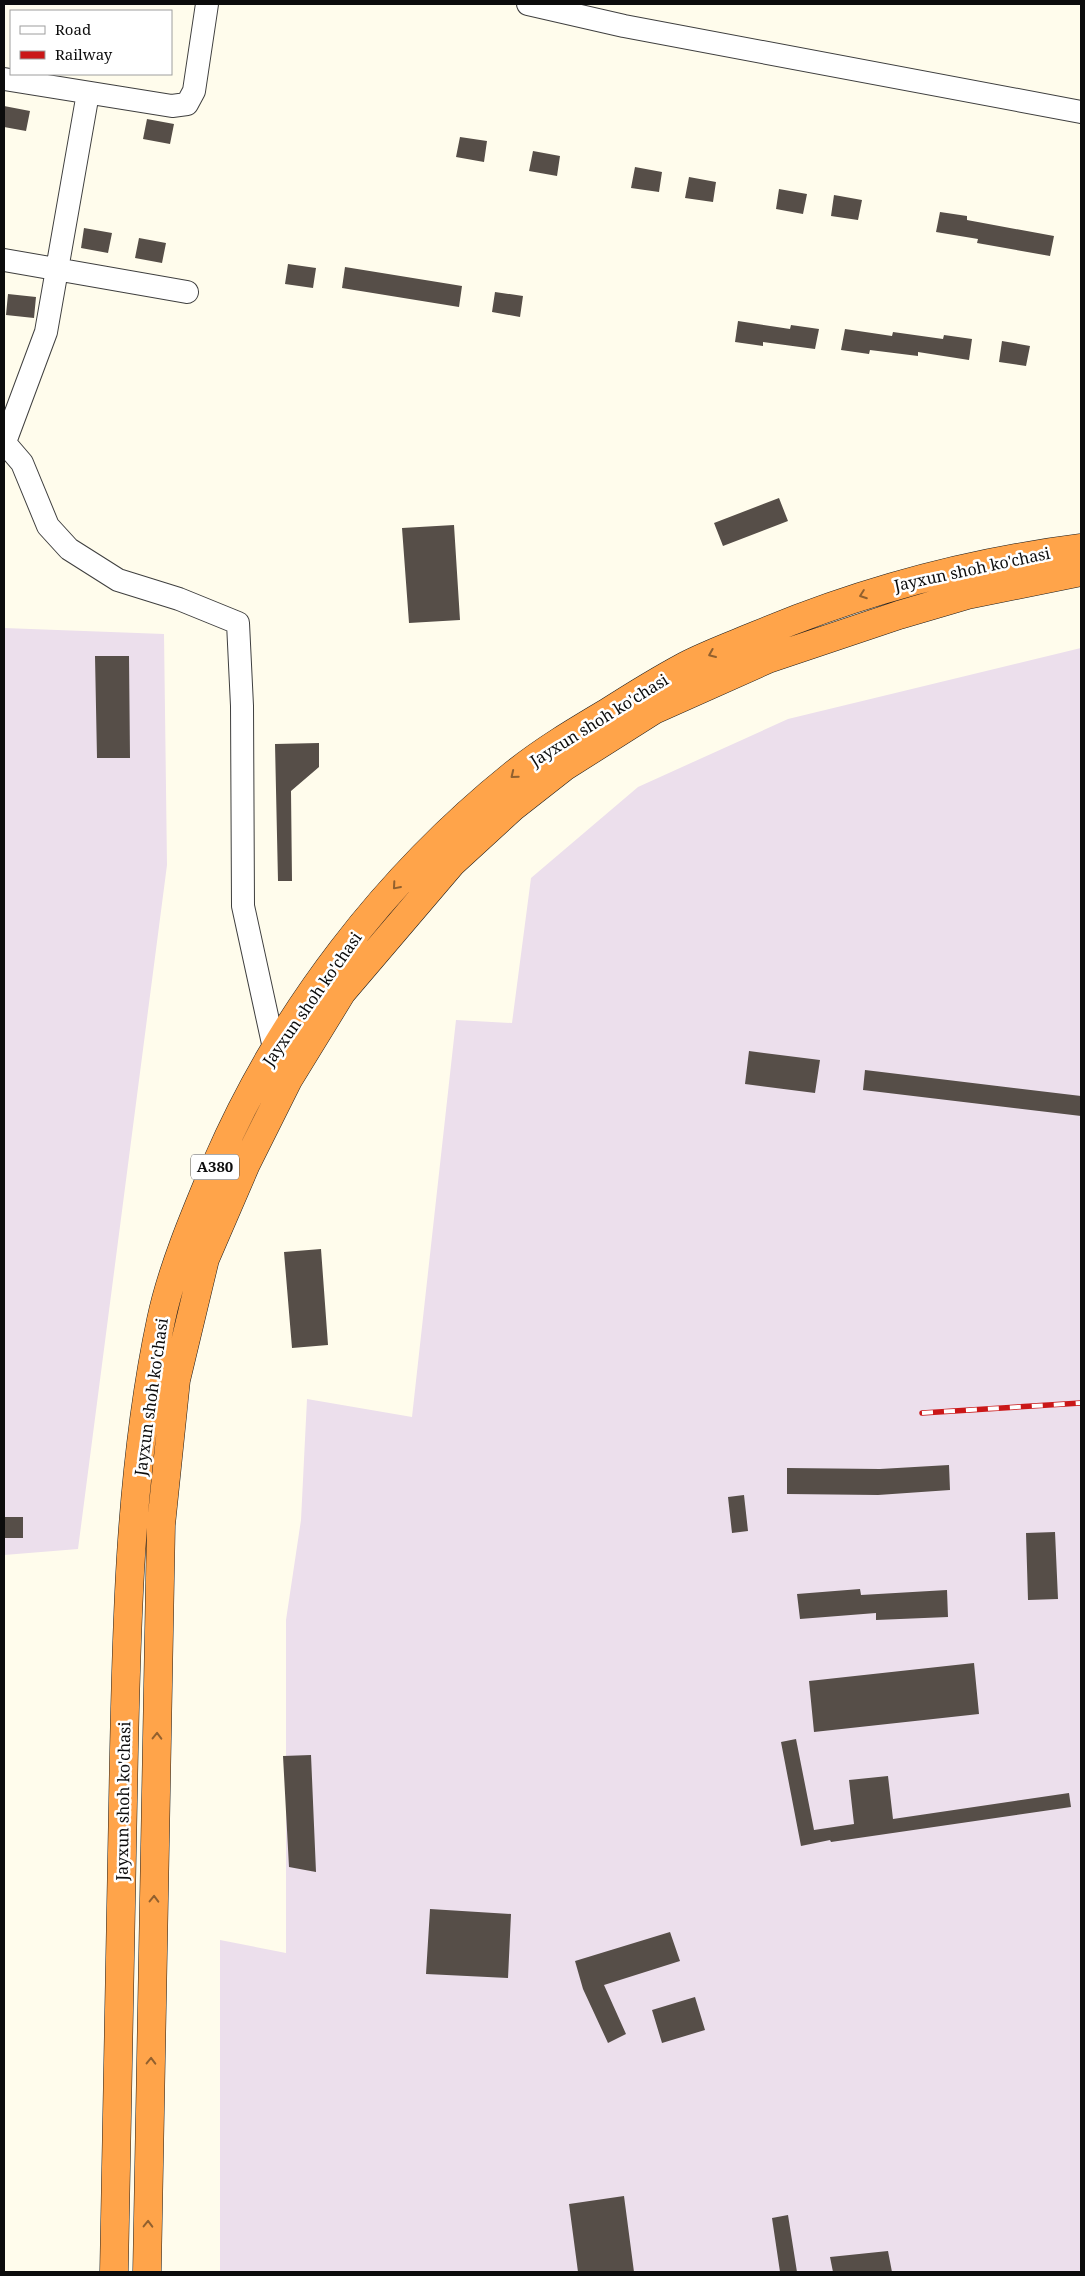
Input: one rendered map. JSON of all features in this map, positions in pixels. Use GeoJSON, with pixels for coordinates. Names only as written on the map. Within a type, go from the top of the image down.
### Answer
{"type":"FeatureCollection","features":[{"type":"Feature","properties":{"kind":"highway","name":"Jayxun shoh ko'chasi"},"geometry":{"type":"LineString","coordinates":[[114,2272],[125,1669],[133,1536],[147,1402],[162,1315],[194,1217],[234,1124],[274,1048],[368,918],[426,852],[513,775],[554,745],[689,664],[794,620],[876,591],[940,573],[1034,554],[1081,548]]}},
{"type":"Feature","properties":{"kind":"highway","name":"Jayxun shoh ko'chasi"},"geometry":{"type":"LineString","coordinates":[[146,2272],[161,1524],[176,1380],[205,1258],[246,1164],[288,1080],[342,992],[452,863],[513,807],[572,761],[654,710],[768,659],[966,595],[1081,572]]}},
{"type":"Feature","properties":{"kind":"highway"},"geometry":{"type":"LineString","coordinates":[[117,2105],[150,2105]]}},
{"type":"Feature","properties":{"kind":"street"},"geometry":{"type":"LineString","coordinates":[[4,79],[172,106],[187,104],[194,92],[207,4]]}},
{"type":"Feature","properties":{"kind":"street"},"geometry":{"type":"LineString","coordinates":[[528,4],[624,26],[1081,112]]}},
{"type":"Feature","properties":{"kind":"street"},"geometry":{"type":"LineString","coordinates":[[88,92],[46,332],[4,442],[22,463],[48,526],[69,549],[118,580],[179,599],[238,623],[242,706],[243,906],[274,1048]]}},
{"type":"Feature","properties":{"kind":"street"},"geometry":{"type":"LineString","coordinates":[[4,260],[187,292]]}},
{"type":"Feature","properties":{"kind":"shaded area"},"geometry":{"type":"Polygon","coordinates":[[[4,628],[164,634],[167,865],[78,1549],[4,1555],[4,628]]]}},
{"type":"Feature","properties":{"kind":"shaded area"},"geometry":{"type":"Polygon","coordinates":[[[1081,648],[1081,2272],[220,2272],[220,1940],[286,1953],[286,1620],[301,1520],[307,1399],[412,1417],[456,1020],[512,1023],[531,878],[638,787],[788,719],[1081,648]]]}},
{"type":"Feature","properties":{"kind":"building"},"geometry":{"type":"Polygon","coordinates":[[[4,106],[30,111],[26,131],[4,127],[4,106]]]}},
{"type":"Feature","properties":{"kind":"building"},"geometry":{"type":"Polygon","coordinates":[[[147,119],[174,124],[170,144],[143,139],[147,119]]]}},
{"type":"Feature","properties":{"kind":"building"},"geometry":{"type":"Polygon","coordinates":[[[460,137],[487,141],[484,162],[456,157],[460,137]]]}},
{"type":"Feature","properties":{"kind":"building"},"geometry":{"type":"Polygon","coordinates":[[[533,151],[560,156],[557,176],[529,171],[533,151]]]}},
{"type":"Feature","properties":{"kind":"building"},"geometry":{"type":"Polygon","coordinates":[[[635,167],[662,172],[659,192],[631,188],[635,167]]]}},
{"type":"Feature","properties":{"kind":"building"},"geometry":{"type":"Polygon","coordinates":[[[689,177],[716,182],[713,202],[685,198],[689,177]]]}},
{"type":"Feature","properties":{"kind":"building"},"geometry":{"type":"Polygon","coordinates":[[[779,189],[807,194],[803,214],[776,209],[779,189]]]}},
{"type":"Feature","properties":{"kind":"building"},"geometry":{"type":"Polygon","coordinates":[[[834,195],[862,200],[858,220],[831,216],[834,195]]]}},
{"type":"Feature","properties":{"kind":"building"},"geometry":{"type":"Polygon","coordinates":[[[940,212],[967,216],[967,220],[1054,236],[1050,256],[977,243],[978,239],[936,232],[940,212]]]}},
{"type":"Feature","properties":{"kind":"building"},"geometry":{"type":"Polygon","coordinates":[[[84,228],[112,233],[108,253],[81,248],[84,228]]]}},
{"type":"Feature","properties":{"kind":"building"},"geometry":{"type":"Polygon","coordinates":[[[139,238],[166,243],[162,263],[135,258],[139,238]]]}},
{"type":"Feature","properties":{"kind":"building"},"geometry":{"type":"Polygon","coordinates":[[[288,264],[316,268],[313,288],[285,284],[288,264]]]}},
{"type":"Feature","properties":{"kind":"building"},"geometry":{"type":"Polygon","coordinates":[[[345,267],[462,286],[459,307],[342,288],[345,267]]]}},
{"type":"Feature","properties":{"kind":"building"},"geometry":{"type":"Polygon","coordinates":[[[495,292],[523,296],[520,317],[492,312],[495,292]]]}},
{"type":"Feature","properties":{"kind":"building"},"geometry":{"type":"Polygon","coordinates":[[[8,294],[36,297],[34,318],[6,315],[8,294]]]}},
{"type":"Feature","properties":{"kind":"building"},"geometry":{"type":"Polygon","coordinates":[[[738,321],[790,329],[791,325],[819,329],[815,349],[763,342],[763,346],[735,342],[738,321]]]}},
{"type":"Feature","properties":{"kind":"building"},"geometry":{"type":"Polygon","coordinates":[[[845,329],[892,336],[893,332],[943,339],[944,335],[972,339],[969,360],[918,352],[918,356],[870,350],[869,354],[841,350],[845,329]]]}},
{"type":"Feature","properties":{"kind":"building"},"geometry":{"type":"Polygon","coordinates":[[[1002,341],[1030,346],[1026,366],[999,362],[1002,341]]]}},
{"type":"Feature","properties":{"kind":"building"},"geometry":{"type":"Polygon","coordinates":[[[779,498],[788,521],[723,546],[714,523],[779,498]]]}},
{"type":"Feature","properties":{"kind":"building"},"geometry":{"type":"Polygon","coordinates":[[[454,525],[460,620],[409,623],[402,528],[454,525]]]}},
{"type":"Feature","properties":{"kind":"building"},"geometry":{"type":"Polygon","coordinates":[[[95,656],[129,656],[130,758],[97,758],[95,656]]]}},
{"type":"Feature","properties":{"kind":"building"},"geometry":{"type":"Polygon","coordinates":[[[319,743],[319,767],[291,791],[292,881],[278,881],[275,744],[319,743]]]}},
{"type":"Feature","properties":{"kind":"building"},"geometry":{"type":"Polygon","coordinates":[[[749,1051],[820,1060],[815,1093],[745,1084],[749,1051]]]}},
{"type":"Feature","properties":{"kind":"building"},"geometry":{"type":"Polygon","coordinates":[[[865,1070],[1081,1096],[1081,1116],[863,1090],[865,1070]]]}},
{"type":"Feature","properties":{"kind":"building"},"geometry":{"type":"Polygon","coordinates":[[[321,1249],[328,1345],[292,1348],[284,1252],[321,1249]]]}},
{"type":"Feature","properties":{"kind":"building"},"geometry":{"type":"Polygon","coordinates":[[[949,1465],[950,1490],[878,1495],[787,1494],[787,1468],[880,1469],[949,1465]]]}},
{"type":"Feature","properties":{"kind":"building"},"geometry":{"type":"Polygon","coordinates":[[[744,1495],[748,1531],[732,1533],[728,1497],[744,1495]]]}},
{"type":"Feature","properties":{"kind":"building"},"geometry":{"type":"Polygon","coordinates":[[[4,1517],[23,1517],[23,1538],[4,1538],[4,1517]]]}},
{"type":"Feature","properties":{"kind":"building"},"geometry":{"type":"Polygon","coordinates":[[[1055,1532],[1058,1599],[1028,1600],[1026,1533],[1055,1532]]]}},
{"type":"Feature","properties":{"kind":"building"},"geometry":{"type":"Polygon","coordinates":[[[860,1589],[861,1595],[947,1590],[948,1617],[876,1620],[876,1613],[800,1619],[797,1594],[860,1589]]]}},
{"type":"Feature","properties":{"kind":"building"},"geometry":{"type":"Polygon","coordinates":[[[974,1663],[979,1714],[814,1732],[809,1681],[974,1663]]]}},
{"type":"Feature","properties":{"kind":"building"},"geometry":{"type":"Polygon","coordinates":[[[796,1739],[814,1830],[854,1824],[849,1780],[888,1776],[893,1819],[1069,1793],[1071,1807],[831,1842],[830,1840],[801,1846],[781,1742],[796,1739]]]}},
{"type":"Feature","properties":{"kind":"building"},"geometry":{"type":"Polygon","coordinates":[[[311,1755],[316,1872],[289,1867],[283,1756],[311,1755]]]}},
{"type":"Feature","properties":{"kind":"building"},"geometry":{"type":"Polygon","coordinates":[[[430,1909],[511,1914],[508,1978],[426,1974],[430,1909]]]}},
{"type":"Feature","properties":{"kind":"building"},"geometry":{"type":"Polygon","coordinates":[[[670,1932],[680,1961],[604,1985],[626,2034],[608,2043],[583,1989],[575,1961],[670,1932]]]}},
{"type":"Feature","properties":{"kind":"building"},"geometry":{"type":"Polygon","coordinates":[[[695,1997],[705,2030],[662,2043],[652,2010],[695,1997]]]}},
{"type":"Feature","properties":{"kind":"building"},"geometry":{"type":"Polygon","coordinates":[[[624,2196],[634,2272],[578,2272],[569,2204],[624,2196]]]}},
{"type":"Feature","properties":{"kind":"building"},"geometry":{"type":"Polygon","coordinates":[[[788,2215],[797,2272],[780,2272],[772,2218],[788,2215]]]}},
{"type":"Feature","properties":{"kind":"building"},"geometry":{"type":"Polygon","coordinates":[[[888,2251],[892,2272],[833,2272],[830,2257],[888,2251]]]}},
{"type":"Feature","properties":{"kind":"railway"},"geometry":{"type":"LineString","coordinates":[[922,1413],[1081,1403]]}}]}
